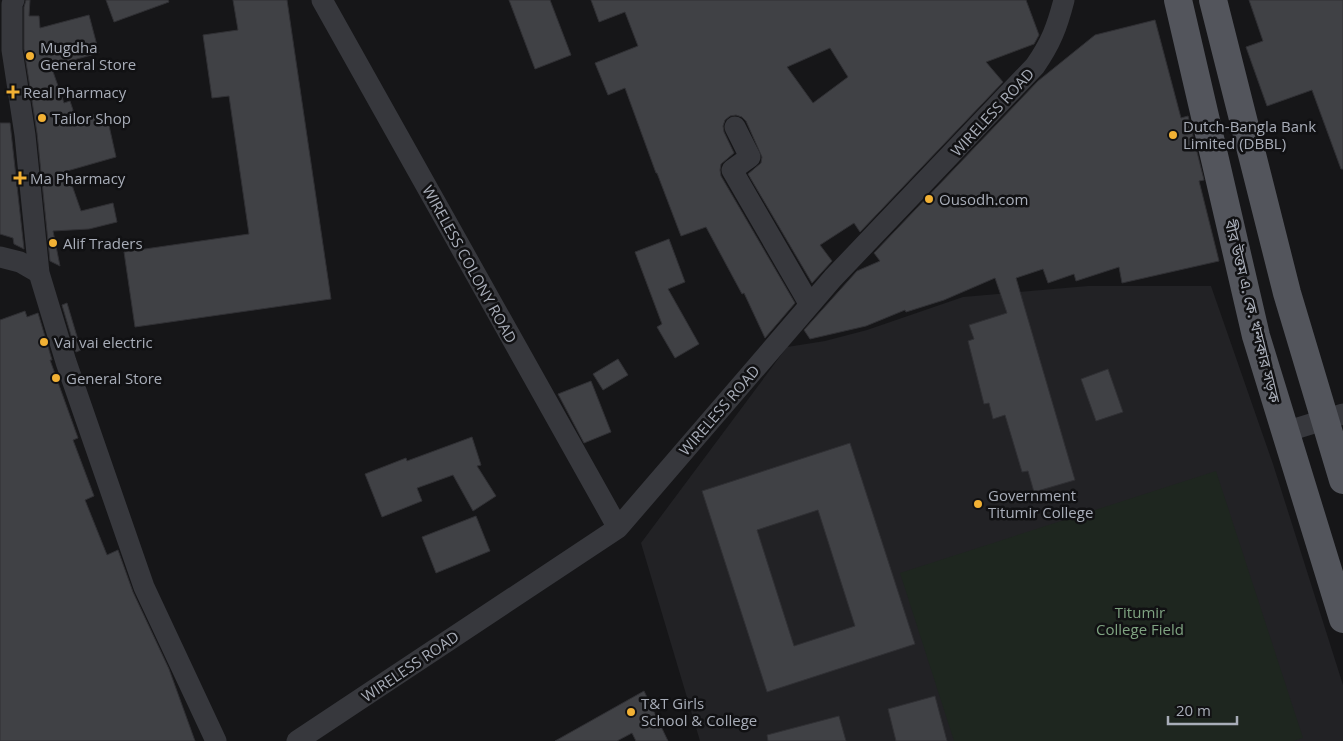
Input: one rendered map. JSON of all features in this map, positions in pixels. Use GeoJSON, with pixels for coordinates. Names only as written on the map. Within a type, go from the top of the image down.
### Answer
{"type":"FeatureCollection","features":[{"type":"Feature","properties":{"kind":"main road","name":"বীর উত্তম এ. কে. খন্দকার সড়ক"},"geometry":{"type":"LineString","coordinates":[[1178,0],[1256,336],[1343,619]]}},
{"type":"Feature","properties":{"kind":"main road"},"geometry":{"type":"LineString","coordinates":[[1213,0],[1287,293],[1334,417],[1343,480]]}},
{"type":"Feature","properties":{"kind":"street"},"geometry":{"type":"LineString","coordinates":[[14,0],[12,4],[12,50],[25,135],[39,273],[66,362],[144,587],[216,741]]}},
{"type":"Feature","properties":{"kind":"street","name":"WIRELESS COLONY ROAD"},"geometry":{"type":"LineString","coordinates":[[322,0],[618,528]]}},
{"type":"Feature","properties":{"kind":"street","name":"WIRELESS ROAD"},"geometry":{"type":"LineString","coordinates":[[297,741],[618,528],[833,278],[1035,66],[1050,44],[1064,0]]}},
{"type":"Feature","properties":{"kind":"street"},"geometry":{"type":"LineString","coordinates":[[734,127],[750,157],[732,170],[810,305]]}},
{"type":"Feature","properties":{"kind":"street"},"geometry":{"type":"LineString","coordinates":[[0,257],[20,262],[39,273]]}},
{"type":"Feature","properties":{"kind":"street"},"geometry":{"type":"LineString","coordinates":[[1285,432],[1334,417]]}},
{"type":"Feature","properties":{"kind":"shaded area","name":"Government Titumir College"},"geometry":{"type":"Polygon","coordinates":[[[1088,286],[1211,286],[1273,464],[1343,685],[1343,741],[700,741],[641,543],[787,347],[825,341],[867,330],[963,297],[1088,286]]]}},
{"type":"Feature","properties":{"kind":"green space","name":"Titumir College Field"},"geometry":{"type":"Polygon","coordinates":[[[1216,471],[1303,738],[1293,741],[954,741],[900,573],[1216,471]]]}},
{"type":"Feature","properties":{"kind":"building"},"geometry":{"type":"Polygon","coordinates":[[[26,0],[30,0],[29,16],[39,16],[40,28],[89,15],[99,53],[51,66],[64,103],[70,101],[76,119],[106,112],[116,157],[67,171],[81,211],[113,203],[117,222],[89,229],[53,231],[60,266],[50,261],[37,133],[24,49],[24,7],[26,0]]]}},
{"type":"Feature","properties":{"kind":"building"},"geometry":{"type":"Polygon","coordinates":[[[106,0],[168,0],[169,2],[114,22],[106,0]]]}},
{"type":"Feature","properties":{"kind":"building"},"geometry":{"type":"Polygon","coordinates":[[[233,0],[287,0],[331,299],[135,327],[124,252],[249,234],[229,96],[212,98],[203,35],[238,30],[233,0]]]}},
{"type":"Feature","properties":{"kind":"building"},"geometry":{"type":"Polygon","coordinates":[[[509,0],[550,0],[571,55],[535,69],[509,0]]]}},
{"type":"Feature","properties":{"kind":"building"},"geometry":{"type":"Polygon","coordinates":[[[591,0],[1026,0],[1039,35],[1034,44],[986,62],[1003,82],[860,232],[854,223],[820,245],[832,261],[812,283],[748,174],[761,163],[762,157],[746,121],[736,115],[730,116],[725,120],[724,132],[734,153],[721,164],[721,176],[795,303],[765,338],[744,293],[742,294],[706,227],[681,236],[625,88],[608,95],[595,63],[638,46],[625,12],[599,22],[591,0]],[[830,48],[787,67],[813,103],[848,77],[830,48]]]}},
{"type":"Feature","properties":{"kind":"building"},"geometry":{"type":"Polygon","coordinates":[[[1249,0],[1343,0],[1343,169],[1341,169],[1312,90],[1267,106],[1246,47],[1263,41],[1249,0]]]}},
{"type":"Feature","properties":{"kind":"building"},"geometry":{"type":"Polygon","coordinates":[[[1155,20],[1181,118],[1188,116],[1204,180],[1199,181],[1219,261],[1122,283],[1119,267],[1076,281],[1074,274],[1048,283],[1043,269],[1016,278],[1075,480],[1034,492],[1028,471],[1022,472],[1005,415],[993,419],[989,403],[984,404],[968,341],[974,339],[969,325],[1007,313],[995,278],[944,300],[906,312],[905,310],[866,326],[810,339],[804,330],[857,271],[880,261],[874,253],[1038,81],[1095,35],[1155,20]]]}},
{"type":"Feature","properties":{"kind":"building"},"geometry":{"type":"Polygon","coordinates":[[[0,123],[10,123],[24,249],[14,244],[13,238],[0,234],[0,123]]]}},
{"type":"Feature","properties":{"kind":"building"},"geometry":{"type":"Polygon","coordinates":[[[669,239],[685,282],[668,289],[699,344],[675,358],[657,327],[662,324],[635,252],[669,239]]]}},
{"type":"Feature","properties":{"kind":"building"},"geometry":{"type":"Polygon","coordinates":[[[67,303],[81,350],[76,352],[62,305],[67,303]]]}},
{"type":"Feature","properties":{"kind":"building"},"geometry":{"type":"Polygon","coordinates":[[[25,311],[27,317],[38,313],[52,360],[50,360],[78,438],[73,440],[94,496],[85,500],[107,555],[118,550],[133,592],[169,669],[195,741],[0,741],[0,320],[25,311]]]}},
{"type":"Feature","properties":{"kind":"building"},"geometry":{"type":"Polygon","coordinates":[[[618,359],[628,375],[603,390],[593,374],[618,359]]]}},
{"type":"Feature","properties":{"kind":"building"},"geometry":{"type":"Polygon","coordinates":[[[1108,369],[1123,412],[1096,421],[1081,379],[1108,369]]]}},
{"type":"Feature","properties":{"kind":"building"},"geometry":{"type":"Polygon","coordinates":[[[591,381],[611,432],[584,443],[558,394],[591,381]]]}},
{"type":"Feature","properties":{"kind":"building"},"geometry":{"type":"Polygon","coordinates":[[[472,437],[481,465],[477,466],[496,496],[473,511],[453,475],[417,488],[422,501],[382,517],[365,474],[406,458],[407,461],[472,437]]]}},
{"type":"Feature","properties":{"kind":"building"},"geometry":{"type":"Polygon","coordinates":[[[850,443],[915,644],[767,692],[702,491],[850,443]],[[818,510],[757,530],[794,646],[855,626],[818,510]]]}},
{"type":"Feature","properties":{"kind":"building"},"geometry":{"type":"Polygon","coordinates":[[[476,516],[490,551],[436,573],[422,537],[476,516]]]}},
{"type":"Feature","properties":{"kind":"building","name":"T&T Girls School & College"},"geometry":{"type":"Polygon","coordinates":[[[644,691],[668,741],[636,741],[632,733],[617,741],[555,741],[644,691]]]}},
{"type":"Feature","properties":{"kind":"building"},"geometry":{"type":"Polygon","coordinates":[[[935,696],[947,741],[896,741],[888,709],[935,696]]]}},
{"type":"Feature","properties":{"kind":"building"},"geometry":{"type":"Polygon","coordinates":[[[839,716],[846,741],[768,741],[767,735],[839,716]]]}},
{"type":"Feature","properties":{"kind":"place","name":"Mugdha General Store"},"geometry":{"type":"Point","coordinates":[30,56]}},
{"type":"Feature","properties":{"kind":"place","name":"Real Pharmacy"},"geometry":{"type":"Point","coordinates":[13,92]}},
{"type":"Feature","properties":{"kind":"place","name":"Tailor Shop"},"geometry":{"type":"Point","coordinates":[42,118]}},
{"type":"Feature","properties":{"kind":"place","name":"Dutch-Bangla Bank Limited (DBBL)"},"geometry":{"type":"Point","coordinates":[1173,135]}},
{"type":"Feature","properties":{"kind":"place","name":"Ma Pharmacy"},"geometry":{"type":"Point","coordinates":[20,178]}},
{"type":"Feature","properties":{"kind":"place","name":"Ousodh.com"},"geometry":{"type":"Point","coordinates":[929,199]}},
{"type":"Feature","properties":{"kind":"place","name":"Alif Traders"},"geometry":{"type":"Point","coordinates":[53,243]}},
{"type":"Feature","properties":{"kind":"place","name":"Vai vai electric"},"geometry":{"type":"Point","coordinates":[44,342]}},
{"type":"Feature","properties":{"kind":"place","name":"General Store"},"geometry":{"type":"Point","coordinates":[56,378]}},
{"type":"Feature","properties":{"kind":"place","name":"Government Titumir College"},"geometry":{"type":"Point","coordinates":[978,504]}},
{"type":"Feature","properties":{"kind":"place","name":"T&T Girls School & College"},"geometry":{"type":"Point","coordinates":[631,712]}}]}
